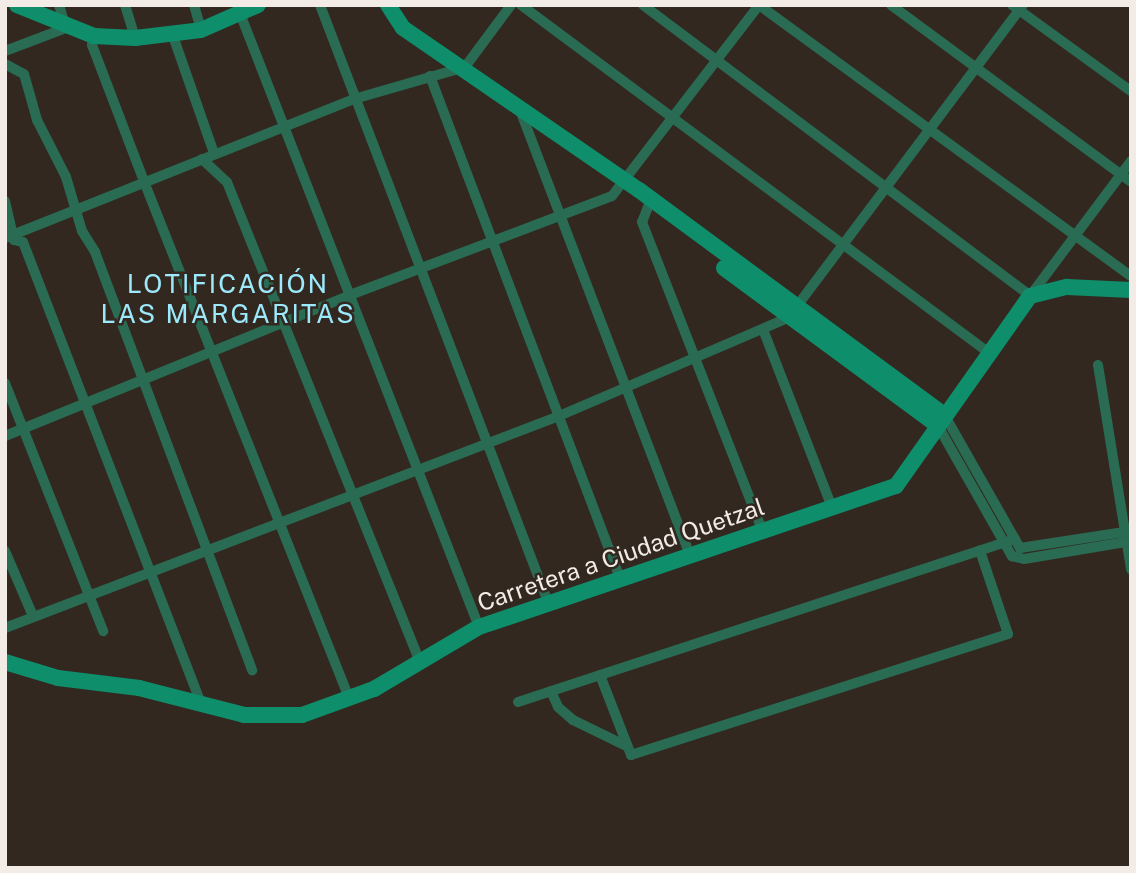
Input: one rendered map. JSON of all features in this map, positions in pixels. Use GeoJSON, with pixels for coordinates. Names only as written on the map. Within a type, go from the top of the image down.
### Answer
{"type":"FeatureCollection","features":[{"type":"Feature","properties":{"kind":"main road"},"geometry":{"type":"LineString","coordinates":[[17,5],[66,27],[94,36],[135,38],[173,36],[201,30],[251,9]]}},
{"type":"Feature","properties":{"kind":"main road"},"geometry":{"type":"LineString","coordinates":[[388,5],[403,27],[465,67],[626,183],[648,204],[792,313],[942,421]]}},
{"type":"Feature","properties":{"kind":"main road"},"geometry":{"type":"LineString","coordinates":[[1030,296],[1067,287],[1131,290]]}},
{"type":"Feature","properties":{"kind":"main road","name":"Carretera a Ciudad Quetzal"},"geometry":{"type":"LineString","coordinates":[[5,662],[58,678],[139,688],[200,701],[244,715],[302,715],[349,698],[420,662],[479,627],[831,505],[896,486],[1030,296]]}},
{"type":"Feature","properties":{"kind":"street"},"geometry":{"type":"LineString","coordinates":[[5,51],[66,27],[59,5]]}},
{"type":"Feature","properties":{"kind":"street"},"geometry":{"type":"LineString","coordinates":[[125,5],[135,38]]}},
{"type":"Feature","properties":{"kind":"street"},"geometry":{"type":"LineString","coordinates":[[194,5],[201,30]]}},
{"type":"Feature","properties":{"kind":"street"},"geometry":{"type":"LineString","coordinates":[[320,5],[548,602]]}},
{"type":"Feature","properties":{"kind":"street"},"geometry":{"type":"LineString","coordinates":[[10,236],[354,99],[465,67],[511,5]]}},
{"type":"Feature","properties":{"kind":"street"},"geometry":{"type":"LineString","coordinates":[[521,5],[989,353]]}},
{"type":"Feature","properties":{"kind":"street"},"geometry":{"type":"LineString","coordinates":[[643,5],[1030,296],[1131,161]]}},
{"type":"Feature","properties":{"kind":"street"},"geometry":{"type":"LineString","coordinates":[[5,436],[350,295],[612,196],[626,183],[759,5],[932,128],[1131,276]]}},
{"type":"Feature","properties":{"kind":"street"},"geometry":{"type":"LineString","coordinates":[[891,5],[1131,182]]}},
{"type":"Feature","properties":{"kind":"street"},"geometry":{"type":"LineString","coordinates":[[5,628],[350,493],[559,416],[692,358],[764,332],[792,313],[976,69],[1018,7],[1131,92]]}},
{"type":"Feature","properties":{"kind":"street"},"geometry":{"type":"LineString","coordinates":[[251,9],[287,125],[479,627]]}},
{"type":"Feature","properties":{"kind":"street"},"geometry":{"type":"LineString","coordinates":[[94,36],[92,45],[145,184],[349,698]]}},
{"type":"Feature","properties":{"kind":"street"},"geometry":{"type":"LineString","coordinates":[[173,36],[214,153]]}},
{"type":"Feature","properties":{"kind":"street"},"geometry":{"type":"LineString","coordinates":[[5,64],[24,74],[37,120],[58,159],[209,547],[252,670]]}},
{"type":"Feature","properties":{"kind":"street"},"geometry":{"type":"LineString","coordinates":[[429,76],[620,578]]}},
{"type":"Feature","properties":{"kind":"street"},"geometry":{"type":"LineString","coordinates":[[519,107],[690,555]]}},
{"type":"Feature","properties":{"kind":"street"},"geometry":{"type":"LineString","coordinates":[[202,159],[227,182],[420,662]]}},
{"type":"Feature","properties":{"kind":"street"},"geometry":{"type":"LineString","coordinates":[[5,201],[10,236],[23,242],[200,701]]}},
{"type":"Feature","properties":{"kind":"street"},"geometry":{"type":"LineString","coordinates":[[648,204],[642,222],[692,358],[762,530]]}},
{"type":"Feature","properties":{"kind":"street"},"geometry":{"type":"LineString","coordinates":[[764,332],[831,505]]}},
{"type":"Feature","properties":{"kind":"street"},"geometry":{"type":"LineString","coordinates":[[1098,365],[1128,537],[1131,569]]}},
{"type":"Feature","properties":{"kind":"street"},"geometry":{"type":"LineString","coordinates":[[5,383],[103,631]]}},
{"type":"Feature","properties":{"kind":"street"},"geometry":{"type":"LineString","coordinates":[[942,421],[967,451],[1015,539],[1024,549],[1128,537]]}},
{"type":"Feature","properties":{"kind":"street"},"geometry":{"type":"LineString","coordinates":[[942,421],[956,457],[1012,556],[1024,559],[1128,537]]}},
{"type":"Feature","properties":{"kind":"street"},"geometry":{"type":"LineString","coordinates":[[956,457],[967,451]]}},
{"type":"Feature","properties":{"kind":"street"},"geometry":{"type":"LineString","coordinates":[[976,491],[987,485]]}},
{"type":"Feature","properties":{"kind":"street"},"geometry":{"type":"LineString","coordinates":[[518,702],[1015,539]]}},
{"type":"Feature","properties":{"kind":"street"},"geometry":{"type":"LineString","coordinates":[[5,551],[33,616]]}},
{"type":"Feature","properties":{"kind":"street"},"geometry":{"type":"LineString","coordinates":[[600,675],[624,745],[631,755],[1009,634],[980,551]]}},
{"type":"Feature","properties":{"kind":"street"},"geometry":{"type":"LineString","coordinates":[[551,691],[558,707],[573,720],[624,745]]}},
{"type":"Feature","properties":{"kind":"district","name":"LOTIFICACIÓN LAS MARGARITAS"},"geometry":{"type":"Point","coordinates":[228,299]}}]}
